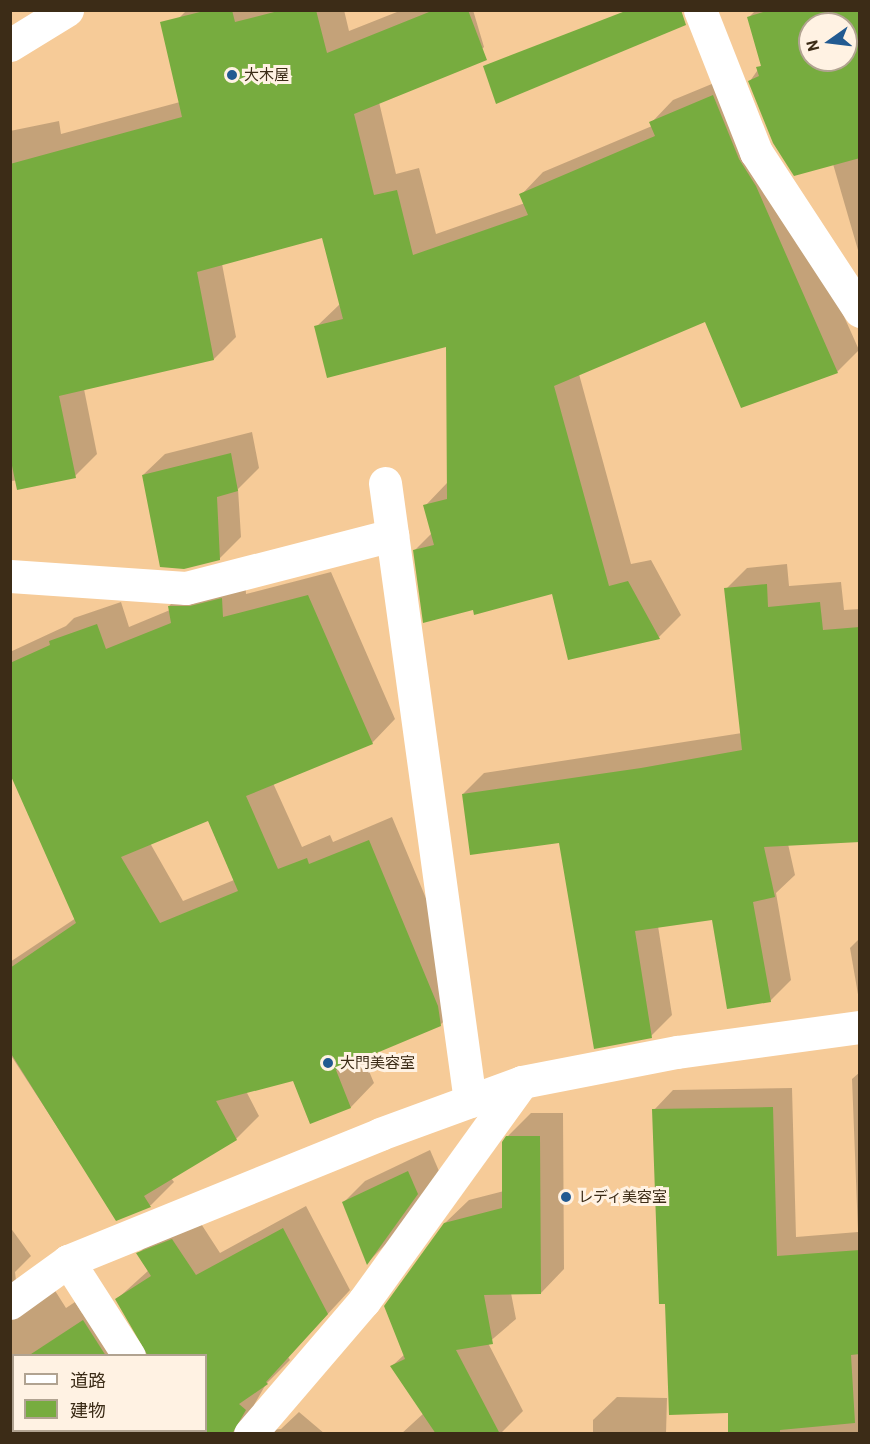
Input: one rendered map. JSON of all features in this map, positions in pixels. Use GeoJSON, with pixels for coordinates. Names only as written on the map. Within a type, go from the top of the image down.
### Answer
{"type":"FeatureCollection","features":[{"type":"Feature","properties":{"kind":"street"},"geometry":{"type":"LineString","coordinates":[[10,45],[67,10]]}},
{"type":"Feature","properties":{"kind":"street"},"geometry":{"type":"LineString","coordinates":[[700,10],[756,152],[860,311]]}},
{"type":"Feature","properties":{"kind":"street"},"geometry":{"type":"LineString","coordinates":[[385,483],[470,1101]]}},
{"type":"Feature","properties":{"kind":"street"},"geometry":{"type":"LineString","coordinates":[[10,576],[186,588],[392,535]]}},
{"type":"Feature","properties":{"kind":"street"},"geometry":{"type":"LineString","coordinates":[[10,1303],[68,1261],[522,1082],[677,1052],[860,1027]]}},
{"type":"Feature","properties":{"kind":"street"},"geometry":{"type":"LineString","coordinates":[[250,1434],[364,1300],[522,1082]]}},
{"type":"Feature","properties":{"kind":"street"},"geometry":{"type":"LineString","coordinates":[[68,1261],[128,1354]]}},
{"type":"Feature","properties":{"kind":"building"},"geometry":{"type":"Polygon","coordinates":[[[208,10],[232,10],[235,22],[282,10],[316,10],[327,53],[434,10],[468,10],[487,60],[354,114],[374,195],[397,190],[413,255],[528,215],[519,194],[655,136],[649,122],[713,95],[739,159],[756,186],[838,373],[741,408],[705,322],[554,386],[609,586],[628,581],[660,639],[568,660],[552,594],[474,615],[473,610],[423,623],[413,550],[434,545],[423,505],[447,499],[446,347],[327,378],[314,326],[343,319],[322,238],[197,272],[214,360],[59,396],[76,478],[17,490],[10,456],[10,164],[182,117],[160,22],[208,10]]]}},
{"type":"Feature","properties":{"kind":"building"},"geometry":{"type":"Polygon","coordinates":[[[628,10],[681,10],[686,25],[496,104],[483,66],[628,10]]]}},
{"type":"Feature","properties":{"kind":"building"},"geometry":{"type":"Polygon","coordinates":[[[770,10],[860,10],[860,158],[794,176],[773,143],[748,81],[759,76],[756,67],[761,66],[747,17],[770,10]]]}},
{"type":"Feature","properties":{"kind":"building"},"geometry":{"type":"Polygon","coordinates":[[[231,453],[238,491],[217,497],[220,560],[184,569],[160,567],[142,475],[231,453]]]}},
{"type":"Feature","properties":{"kind":"building"},"geometry":{"type":"Polygon","coordinates":[[[767,584],[768,607],[820,602],[823,630],[860,627],[860,842],[764,847],[775,897],[753,902],[771,1002],[727,1009],[712,920],[635,931],[652,1038],[594,1049],[559,843],[470,855],[462,794],[641,768],[742,750],[724,588],[767,584]]]}},
{"type":"Feature","properties":{"kind":"building"},"geometry":{"type":"Polygon","coordinates":[[[308,595],[373,744],[246,796],[278,869],[307,858],[309,864],[369,840],[438,1006],[441,1026],[336,1070],[351,1108],[310,1124],[293,1081],[216,1101],[237,1140],[144,1196],[151,1207],[116,1221],[10,1052],[10,968],[76,923],[10,774],[10,663],[50,645],[49,641],[97,624],[106,649],[171,623],[168,606],[190,606],[222,598],[223,617],[308,595]],[[208,821],[121,857],[160,923],[238,891],[208,821]]]}},
{"type":"Feature","properties":{"kind":"building"},"geometry":{"type":"Polygon","coordinates":[[[773,1107],[777,1256],[860,1250],[860,1354],[851,1355],[855,1423],[780,1430],[780,1434],[728,1434],[728,1413],[669,1415],[665,1304],[659,1304],[652,1109],[773,1107]]]}},
{"type":"Feature","properties":{"kind":"building"},"geometry":{"type":"Polygon","coordinates":[[[506,1136],[540,1136],[541,1294],[484,1295],[493,1344],[456,1350],[500,1434],[436,1434],[390,1366],[405,1359],[384,1306],[444,1223],[502,1208],[502,1142],[506,1136]]]}},
{"type":"Feature","properties":{"kind":"building"},"geometry":{"type":"Polygon","coordinates":[[[408,1171],[418,1194],[367,1265],[342,1202],[408,1171]]]}},
{"type":"Feature","properties":{"kind":"building"},"geometry":{"type":"Polygon","coordinates":[[[283,1228],[328,1314],[266,1382],[268,1384],[239,1404],[246,1410],[232,1434],[206,1434],[207,1354],[147,1354],[115,1299],[151,1276],[136,1253],[172,1239],[196,1275],[283,1228]]]}},
{"type":"Feature","properties":{"kind":"building"},"geometry":{"type":"Polygon","coordinates":[[[83,1320],[105,1354],[31,1354],[83,1320]]]}},
{"type":"Feature","properties":{"kind":"place","name":"大木屋"},"geometry":{"type":"Point","coordinates":[232,75]}},
{"type":"Feature","properties":{"kind":"place","name":"大門美容室"},"geometry":{"type":"Point","coordinates":[328,1063]}},
{"type":"Feature","properties":{"kind":"place","name":"レディ美容室"},"geometry":{"type":"Point","coordinates":[566,1197]}}]}
